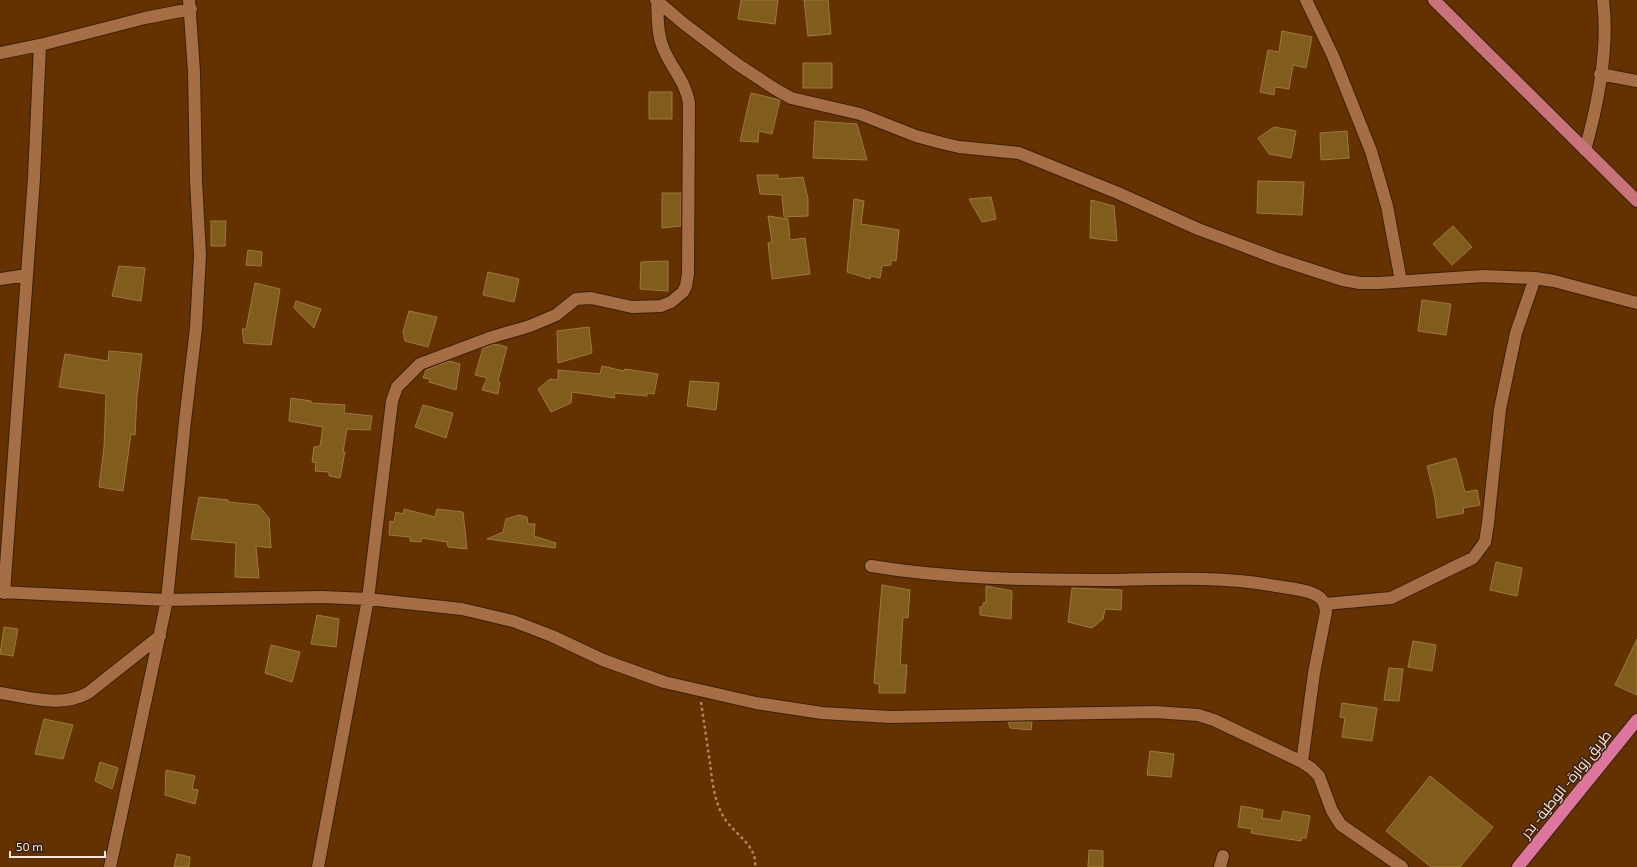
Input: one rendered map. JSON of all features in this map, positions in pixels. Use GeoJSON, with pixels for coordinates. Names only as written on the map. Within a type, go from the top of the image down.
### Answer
{"type":"FeatureCollection","features":[{"type":"Feature","properties":{"kind":"highway","name":"طريق زوارة- الوطية- بدر"},"geometry":{"type":"LineString","coordinates":[[1518,867],[1637,720]]}},
{"type":"Feature","properties":{"kind":"main road"},"geometry":{"type":"LineString","coordinates":[[1434,0],[1637,202]]}},
{"type":"Feature","properties":{"kind":"street"},"geometry":{"type":"LineString","coordinates":[[1306,0],[1333,56],[1371,151],[1388,206],[1401,281]]}},
{"type":"Feature","properties":{"kind":"street"},"geometry":{"type":"LineString","coordinates":[[1585,150],[1594,115],[1600,74],[1604,28],[1602,0]]}},
{"type":"Feature","properties":{"kind":"street"},"geometry":{"type":"LineString","coordinates":[[656,1],[737,64],[791,98],[860,114],[916,136],[942,143],[959,147],[1019,153],[1118,192],[1198,229],[1343,280],[1367,283],[1483,276],[1535,278],[1554,281],[1637,303]]}},
{"type":"Feature","properties":{"kind":"street"},"geometry":{"type":"LineString","coordinates":[[318,867],[368,599],[392,401],[397,387],[420,364],[489,338],[530,326],[556,315],[576,299],[591,298],[632,307],[660,306],[671,302],[684,292],[688,274],[689,103],[686,86],[664,50],[658,29],[656,1]]}},
{"type":"Feature","properties":{"kind":"street"},"geometry":{"type":"LineString","coordinates":[[0,53],[40,45],[145,18],[190,4],[194,72],[196,180],[200,255],[196,328],[167,600],[110,867]]}},
{"type":"Feature","properties":{"kind":"street"},"geometry":{"type":"LineString","coordinates":[[40,45],[34,178],[2,593],[167,600],[322,597],[368,599],[462,609],[513,621],[552,636],[582,652],[627,670],[700,691],[778,707],[856,716],[1155,712],[1198,715],[1228,726],[1302,762],[1311,768],[1319,776],[1332,811],[1341,825],[1402,867]]}},
{"type":"Feature","properties":{"kind":"street"},"geometry":{"type":"LineString","coordinates":[[1600,74],[1637,81]]}},
{"type":"Feature","properties":{"kind":"street"},"geometry":{"type":"LineString","coordinates":[[0,279],[27,275]]}},
{"type":"Feature","properties":{"kind":"street"},"geometry":{"type":"LineString","coordinates":[[1325,604],[1391,598],[1473,558],[1485,542],[1500,409],[1516,333],[1535,278]]}},
{"type":"Feature","properties":{"kind":"street"},"geometry":{"type":"LineString","coordinates":[[871,566],[910,572],[1041,580],[1229,580],[1296,589],[1317,595],[1321,597],[1325,604],[1326,612],[1314,673],[1302,762]]}},
{"type":"Feature","properties":{"kind":"street"},"geometry":{"type":"LineString","coordinates":[[0,693],[55,701],[68,701],[80,698],[88,694],[160,636]]}},
{"type":"Feature","properties":{"kind":"path"},"geometry":{"type":"LineString","coordinates":[[700,691],[716,799],[726,823],[746,842],[753,852],[756,863],[755,867]]}},
{"type":"Feature","properties":{"kind":"building"},"geometry":{"type":"Polygon","coordinates":[[[741,0],[778,0],[775,24],[738,19],[741,0]]]}},
{"type":"Feature","properties":{"kind":"building"},"geometry":{"type":"Polygon","coordinates":[[[804,0],[828,0],[831,34],[808,36],[804,0]]]}},
{"type":"Feature","properties":{"kind":"building"},"geometry":{"type":"Polygon","coordinates":[[[1282,31],[1312,37],[1306,68],[1293,65],[1289,89],[1275,87],[1274,95],[1260,92],[1268,50],[1279,52],[1282,31]]]}},
{"type":"Feature","properties":{"kind":"building"},"geometry":{"type":"Polygon","coordinates":[[[803,63],[832,63],[832,88],[803,88],[803,63]]]}},
{"type":"Feature","properties":{"kind":"building"},"geometry":{"type":"Polygon","coordinates":[[[649,92],[672,92],[672,119],[649,119],[649,92]]]}},
{"type":"Feature","properties":{"kind":"building"},"geometry":{"type":"Polygon","coordinates":[[[751,93],[780,100],[772,134],[759,131],[758,142],[740,141],[751,93]]]}},
{"type":"Feature","properties":{"kind":"building"},"geometry":{"type":"Polygon","coordinates":[[[815,121],[857,124],[867,160],[813,158],[815,121]]]}},
{"type":"Feature","properties":{"kind":"building"},"geometry":{"type":"Polygon","coordinates":[[[1274,127],[1296,131],[1291,158],[1269,154],[1258,138],[1274,127]]]}},
{"type":"Feature","properties":{"kind":"building"},"geometry":{"type":"Polygon","coordinates":[[[1347,131],[1349,158],[1321,160],[1320,133],[1347,131]]]}},
{"type":"Feature","properties":{"kind":"building"},"geometry":{"type":"Polygon","coordinates":[[[757,175],[778,175],[778,179],[803,177],[808,199],[808,216],[784,217],[782,195],[760,194],[757,175]]]}},
{"type":"Feature","properties":{"kind":"building"},"geometry":{"type":"Polygon","coordinates":[[[1258,181],[1304,182],[1302,215],[1257,213],[1258,181]]]}},
{"type":"Feature","properties":{"kind":"building"},"geometry":{"type":"Polygon","coordinates":[[[662,193],[681,193],[681,226],[662,228],[662,193]]]}},
{"type":"Feature","properties":{"kind":"building"},"geometry":{"type":"Polygon","coordinates":[[[991,197],[996,219],[982,222],[969,199],[991,197]]]}},
{"type":"Feature","properties":{"kind":"building"},"geometry":{"type":"Polygon","coordinates":[[[854,199],[864,201],[861,224],[899,230],[896,261],[891,260],[891,265],[882,266],[880,278],[871,276],[870,279],[847,272],[854,199]]]}},
{"type":"Feature","properties":{"kind":"building"},"geometry":{"type":"Polygon","coordinates":[[[1091,200],[1114,206],[1117,241],[1090,238],[1091,200]]]}},
{"type":"Feature","properties":{"kind":"building"},"geometry":{"type":"Polygon","coordinates":[[[768,216],[788,219],[790,240],[805,238],[810,274],[772,279],[768,243],[772,242],[768,216]]]}},
{"type":"Feature","properties":{"kind":"building"},"geometry":{"type":"Polygon","coordinates":[[[211,221],[226,221],[225,246],[211,246],[211,221]]]}},
{"type":"Feature","properties":{"kind":"building"},"geometry":{"type":"Polygon","coordinates":[[[1453,226],[1472,247],[1452,265],[1433,244],[1453,226]]]}},
{"type":"Feature","properties":{"kind":"building"},"geometry":{"type":"Polygon","coordinates":[[[248,250],[262,252],[261,266],[246,265],[248,250]]]}},
{"type":"Feature","properties":{"kind":"building"},"geometry":{"type":"Polygon","coordinates":[[[668,261],[668,291],[640,289],[641,262],[668,261]]]}},
{"type":"Feature","properties":{"kind":"building"},"geometry":{"type":"Polygon","coordinates":[[[119,266],[145,268],[141,301],[112,296],[119,266]]]}},
{"type":"Feature","properties":{"kind":"building"},"geometry":{"type":"Polygon","coordinates":[[[488,272],[519,279],[514,302],[483,295],[488,272]]]}},
{"type":"Feature","properties":{"kind":"building"},"geometry":{"type":"Polygon","coordinates":[[[255,283],[280,289],[271,345],[244,343],[242,329],[246,329],[255,283]]]}},
{"type":"Feature","properties":{"kind":"building"},"geometry":{"type":"Polygon","coordinates":[[[1422,300],[1451,304],[1446,335],[1418,331],[1422,300]]]}},
{"type":"Feature","properties":{"kind":"building"},"geometry":{"type":"Polygon","coordinates":[[[296,301],[321,309],[314,328],[294,308],[296,301]]]}},
{"type":"Feature","properties":{"kind":"building"},"geometry":{"type":"Polygon","coordinates":[[[409,311],[437,317],[428,347],[405,341],[403,332],[409,311]]]}},
{"type":"Feature","properties":{"kind":"building"},"geometry":{"type":"Polygon","coordinates":[[[589,327],[592,353],[558,363],[557,331],[589,327]]]}},
{"type":"Feature","properties":{"kind":"building"},"geometry":{"type":"Polygon","coordinates":[[[495,344],[507,347],[498,381],[500,382],[498,394],[482,390],[487,378],[475,375],[483,348],[495,344]]]}},
{"type":"Feature","properties":{"kind":"building"},"geometry":{"type":"Polygon","coordinates":[[[109,351],[142,354],[137,396],[135,435],[131,434],[123,491],[99,487],[104,447],[106,394],[59,387],[65,354],[108,361],[109,351]]]}},
{"type":"Feature","properties":{"kind":"building"},"geometry":{"type":"Polygon","coordinates":[[[449,361],[460,364],[456,390],[429,382],[430,379],[423,378],[426,370],[449,361]]]}},
{"type":"Feature","properties":{"kind":"building"},"geometry":{"type":"Polygon","coordinates":[[[602,366],[624,371],[625,369],[658,374],[654,394],[647,393],[647,396],[614,393],[615,398],[572,392],[571,403],[551,412],[538,389],[550,379],[558,380],[558,370],[600,374],[602,366]]]}},
{"type":"Feature","properties":{"kind":"building"},"geometry":{"type":"Polygon","coordinates":[[[690,381],[719,383],[716,410],[687,406],[690,381]]]}},
{"type":"Feature","properties":{"kind":"building"},"geometry":{"type":"Polygon","coordinates":[[[291,398],[311,401],[311,403],[345,405],[344,413],[372,416],[370,430],[347,429],[343,452],[345,452],[340,478],[329,476],[329,472],[315,471],[316,463],[312,462],[314,447],[320,446],[323,427],[289,421],[291,398]]]}},
{"type":"Feature","properties":{"kind":"building"},"geometry":{"type":"Polygon","coordinates":[[[423,405],[453,413],[446,438],[415,427],[423,405]]]}},
{"type":"Feature","properties":{"kind":"building"},"geometry":{"type":"Polygon","coordinates":[[[1456,458],[1465,492],[1477,490],[1480,505],[1463,508],[1464,513],[1437,518],[1435,498],[1427,466],[1456,458]]]}},
{"type":"Feature","properties":{"kind":"building"},"geometry":{"type":"Polygon","coordinates":[[[199,497],[258,505],[269,518],[271,548],[256,546],[259,578],[235,577],[236,543],[191,539],[199,497]]]}},
{"type":"Feature","properties":{"kind":"building"},"geometry":{"type":"Polygon","coordinates":[[[404,509],[435,517],[437,509],[463,512],[467,549],[448,547],[447,542],[422,538],[421,542],[410,541],[410,537],[389,535],[390,521],[394,522],[396,512],[403,514],[404,509]]]}},
{"type":"Feature","properties":{"kind":"building"},"geometry":{"type":"Polygon","coordinates":[[[519,515],[527,517],[528,524],[535,524],[534,536],[556,543],[555,548],[487,539],[503,532],[506,519],[519,515]]]}},
{"type":"Feature","properties":{"kind":"building"},"geometry":{"type":"Polygon","coordinates":[[[1496,562],[1522,568],[1517,596],[1490,590],[1496,562]]]}},
{"type":"Feature","properties":{"kind":"building"},"geometry":{"type":"Polygon","coordinates":[[[882,585],[910,590],[908,618],[903,617],[900,665],[907,665],[905,693],[879,693],[879,684],[874,683],[882,585]]]}},
{"type":"Feature","properties":{"kind":"building"},"geometry":{"type":"Polygon","coordinates":[[[986,586],[1012,591],[1011,619],[980,615],[980,607],[986,602],[986,586]]]}},
{"type":"Feature","properties":{"kind":"building"},"geometry":{"type":"Polygon","coordinates":[[[1072,588],[1122,590],[1121,610],[1105,609],[1103,619],[1092,628],[1068,622],[1072,588]]]}},
{"type":"Feature","properties":{"kind":"building"},"geometry":{"type":"Polygon","coordinates":[[[317,615],[339,619],[336,647],[311,644],[317,615]]]}},
{"type":"Feature","properties":{"kind":"building"},"geometry":{"type":"Polygon","coordinates":[[[4,627],[18,629],[13,656],[0,654],[4,627]]]}},
{"type":"Feature","properties":{"kind":"building"},"geometry":{"type":"Polygon","coordinates":[[[1637,639],[1637,695],[1615,685],[1637,639]]]}},
{"type":"Feature","properties":{"kind":"building"},"geometry":{"type":"Polygon","coordinates":[[[1413,641],[1436,645],[1432,671],[1408,667],[1413,641]]]}},
{"type":"Feature","properties":{"kind":"building"},"geometry":{"type":"Polygon","coordinates":[[[271,645],[300,652],[292,682],[265,673],[271,645]]]}},
{"type":"Feature","properties":{"kind":"building"},"geometry":{"type":"Polygon","coordinates":[[[1389,668],[1403,669],[1399,701],[1384,700],[1389,668]]]}},
{"type":"Feature","properties":{"kind":"building"},"geometry":{"type":"Polygon","coordinates":[[[1342,703],[1377,708],[1372,741],[1342,737],[1345,718],[1340,717],[1342,703]]]}},
{"type":"Feature","properties":{"kind":"building"},"geometry":{"type":"Polygon","coordinates":[[[44,719],[73,725],[63,759],[35,754],[44,719]]]}},
{"type":"Feature","properties":{"kind":"building"},"geometry":{"type":"Polygon","coordinates":[[[1008,722],[1032,722],[1031,730],[1010,728],[1008,722]]]}},
{"type":"Feature","properties":{"kind":"building"},"geometry":{"type":"Polygon","coordinates":[[[1150,751],[1174,754],[1171,777],[1147,775],[1150,751]]]}},
{"type":"Feature","properties":{"kind":"building"},"geometry":{"type":"Polygon","coordinates":[[[100,762],[118,768],[112,789],[95,781],[100,762]]]}},
{"type":"Feature","properties":{"kind":"building"},"geometry":{"type":"Polygon","coordinates":[[[166,770],[195,776],[192,789],[198,790],[195,804],[165,795],[166,770]]]}},
{"type":"Feature","properties":{"kind":"building"},"geometry":{"type":"Polygon","coordinates":[[[1430,776],[1493,827],[1460,867],[1431,867],[1386,831],[1430,776]]]}},
{"type":"Feature","properties":{"kind":"building"},"geometry":{"type":"Polygon","coordinates":[[[1241,806],[1263,810],[1262,818],[1281,821],[1283,811],[1310,816],[1306,838],[1301,838],[1301,841],[1251,833],[1252,829],[1238,827],[1241,806]]]}},
{"type":"Feature","properties":{"kind":"building"},"geometry":{"type":"Polygon","coordinates":[[[1089,850],[1103,851],[1103,867],[1088,867],[1089,850]]]}},
{"type":"Feature","properties":{"kind":"building"},"geometry":{"type":"Polygon","coordinates":[[[177,854],[190,857],[189,867],[174,867],[177,854]]]}}]}
